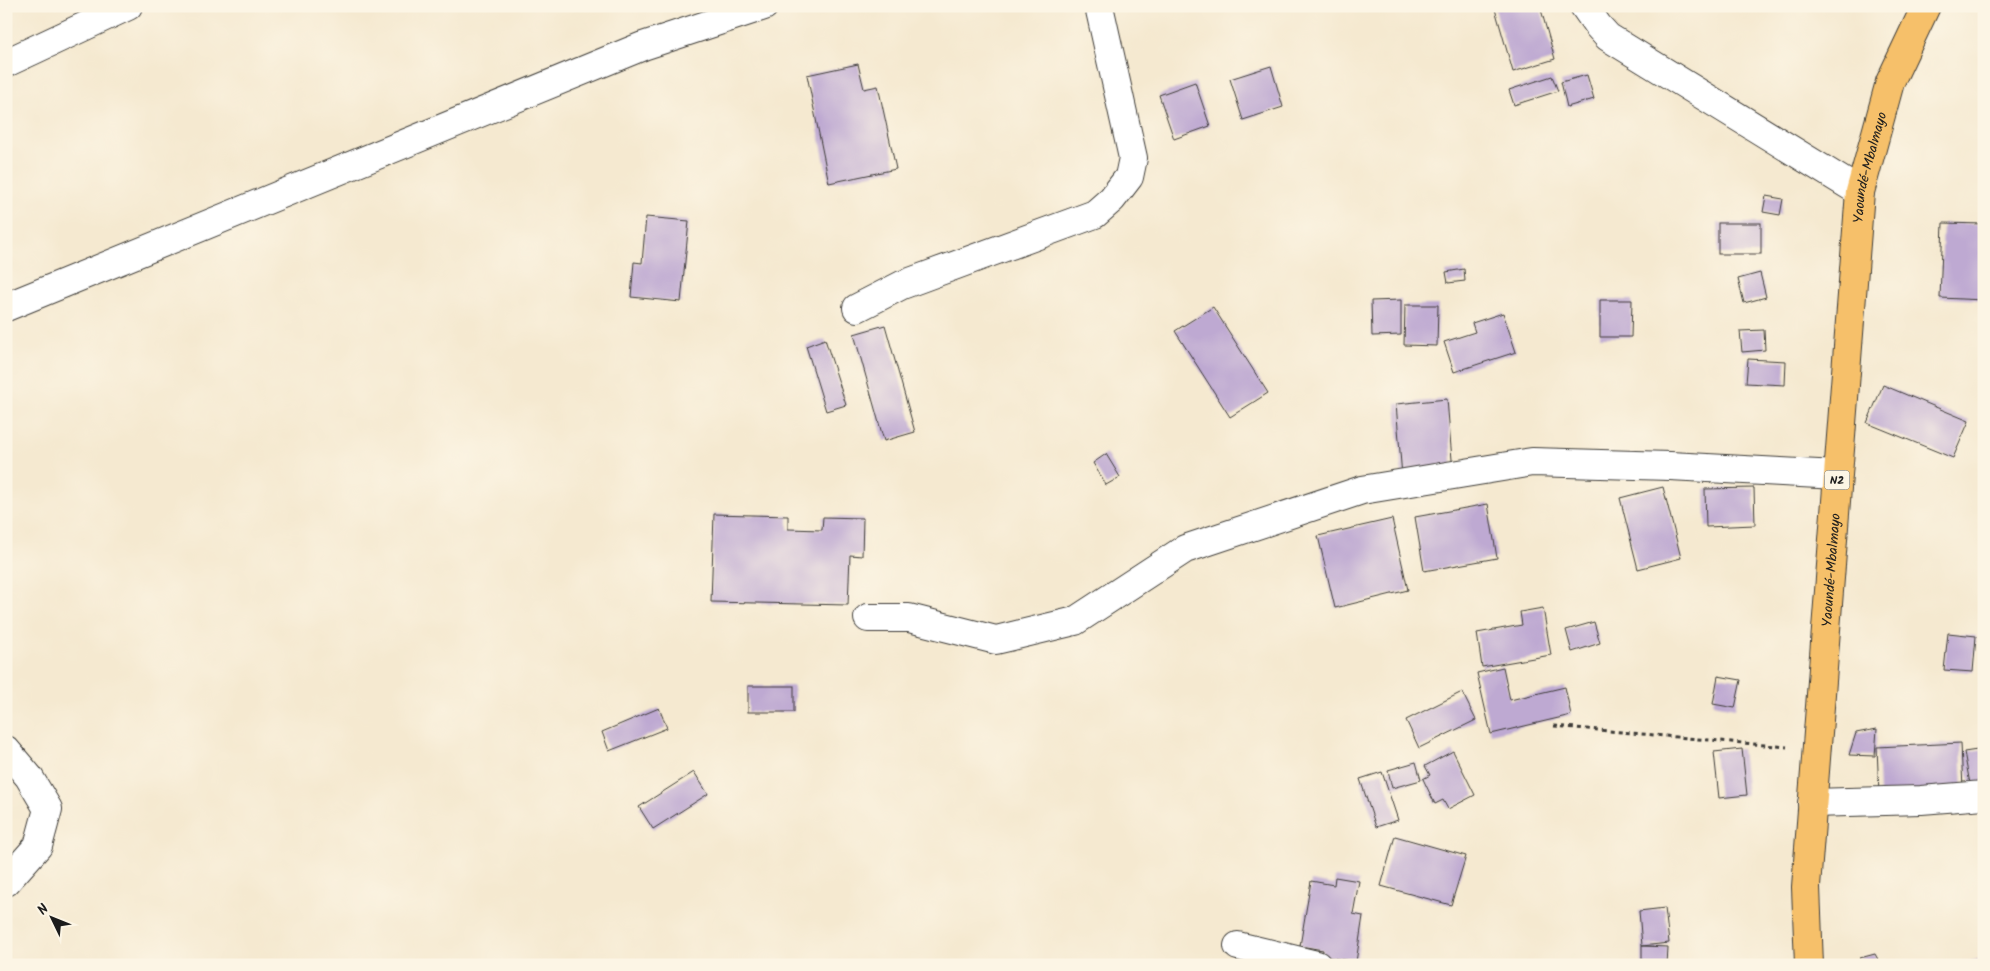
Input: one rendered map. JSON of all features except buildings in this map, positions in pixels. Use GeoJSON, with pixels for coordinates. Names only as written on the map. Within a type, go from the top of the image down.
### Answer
{"type":"FeatureCollection","features":[{"type":"Feature","properties":{"kind":"highway","name":"Yaoundé-Mbalmayo"},"geometry":{"type":"LineString","coordinates":[[1810,965],[1806,887],[1860,192],[1890,82],[1926,6]]}},
{"type":"Feature","properties":{"kind":"street"},"geometry":{"type":"LineString","coordinates":[[6,63],[128,6]]}},
{"type":"Feature","properties":{"kind":"street"},"geometry":{"type":"LineString","coordinates":[[6,307],[643,46],[764,6]]}},
{"type":"Feature","properties":{"kind":"street"},"geometry":{"type":"LineString","coordinates":[[857,308],[902,285],[1096,214],[1112,199],[1129,177],[1133,158],[1099,6]]}},
{"type":"Feature","properties":{"kind":"street"},"geometry":{"type":"LineString","coordinates":[[1584,6],[1608,37],[1860,192]]}},
{"type":"Feature","properties":{"kind":"street"},"geometry":{"type":"LineString","coordinates":[[868,618],[909,618],[996,640],[1023,634],[1075,621],[1185,549],[1362,490],[1532,462],[1670,466],[1837,475]]}},
{"type":"Feature","properties":{"kind":"street"},"geometry":{"type":"LineString","coordinates":[[6,750],[29,777],[48,809],[38,846],[6,882]]}},
{"type":"Feature","properties":{"kind":"street"},"geometry":{"type":"LineString","coordinates":[[1812,803],[1921,800],[1984,795]]}},
{"type":"Feature","properties":{"kind":"street"},"geometry":{"type":"LineString","coordinates":[[1238,946],[1317,965]]}},
{"type":"Feature","properties":{"kind":"path"},"geometry":{"type":"LineString","coordinates":[[1554,726],[1816,749]]}}]}
